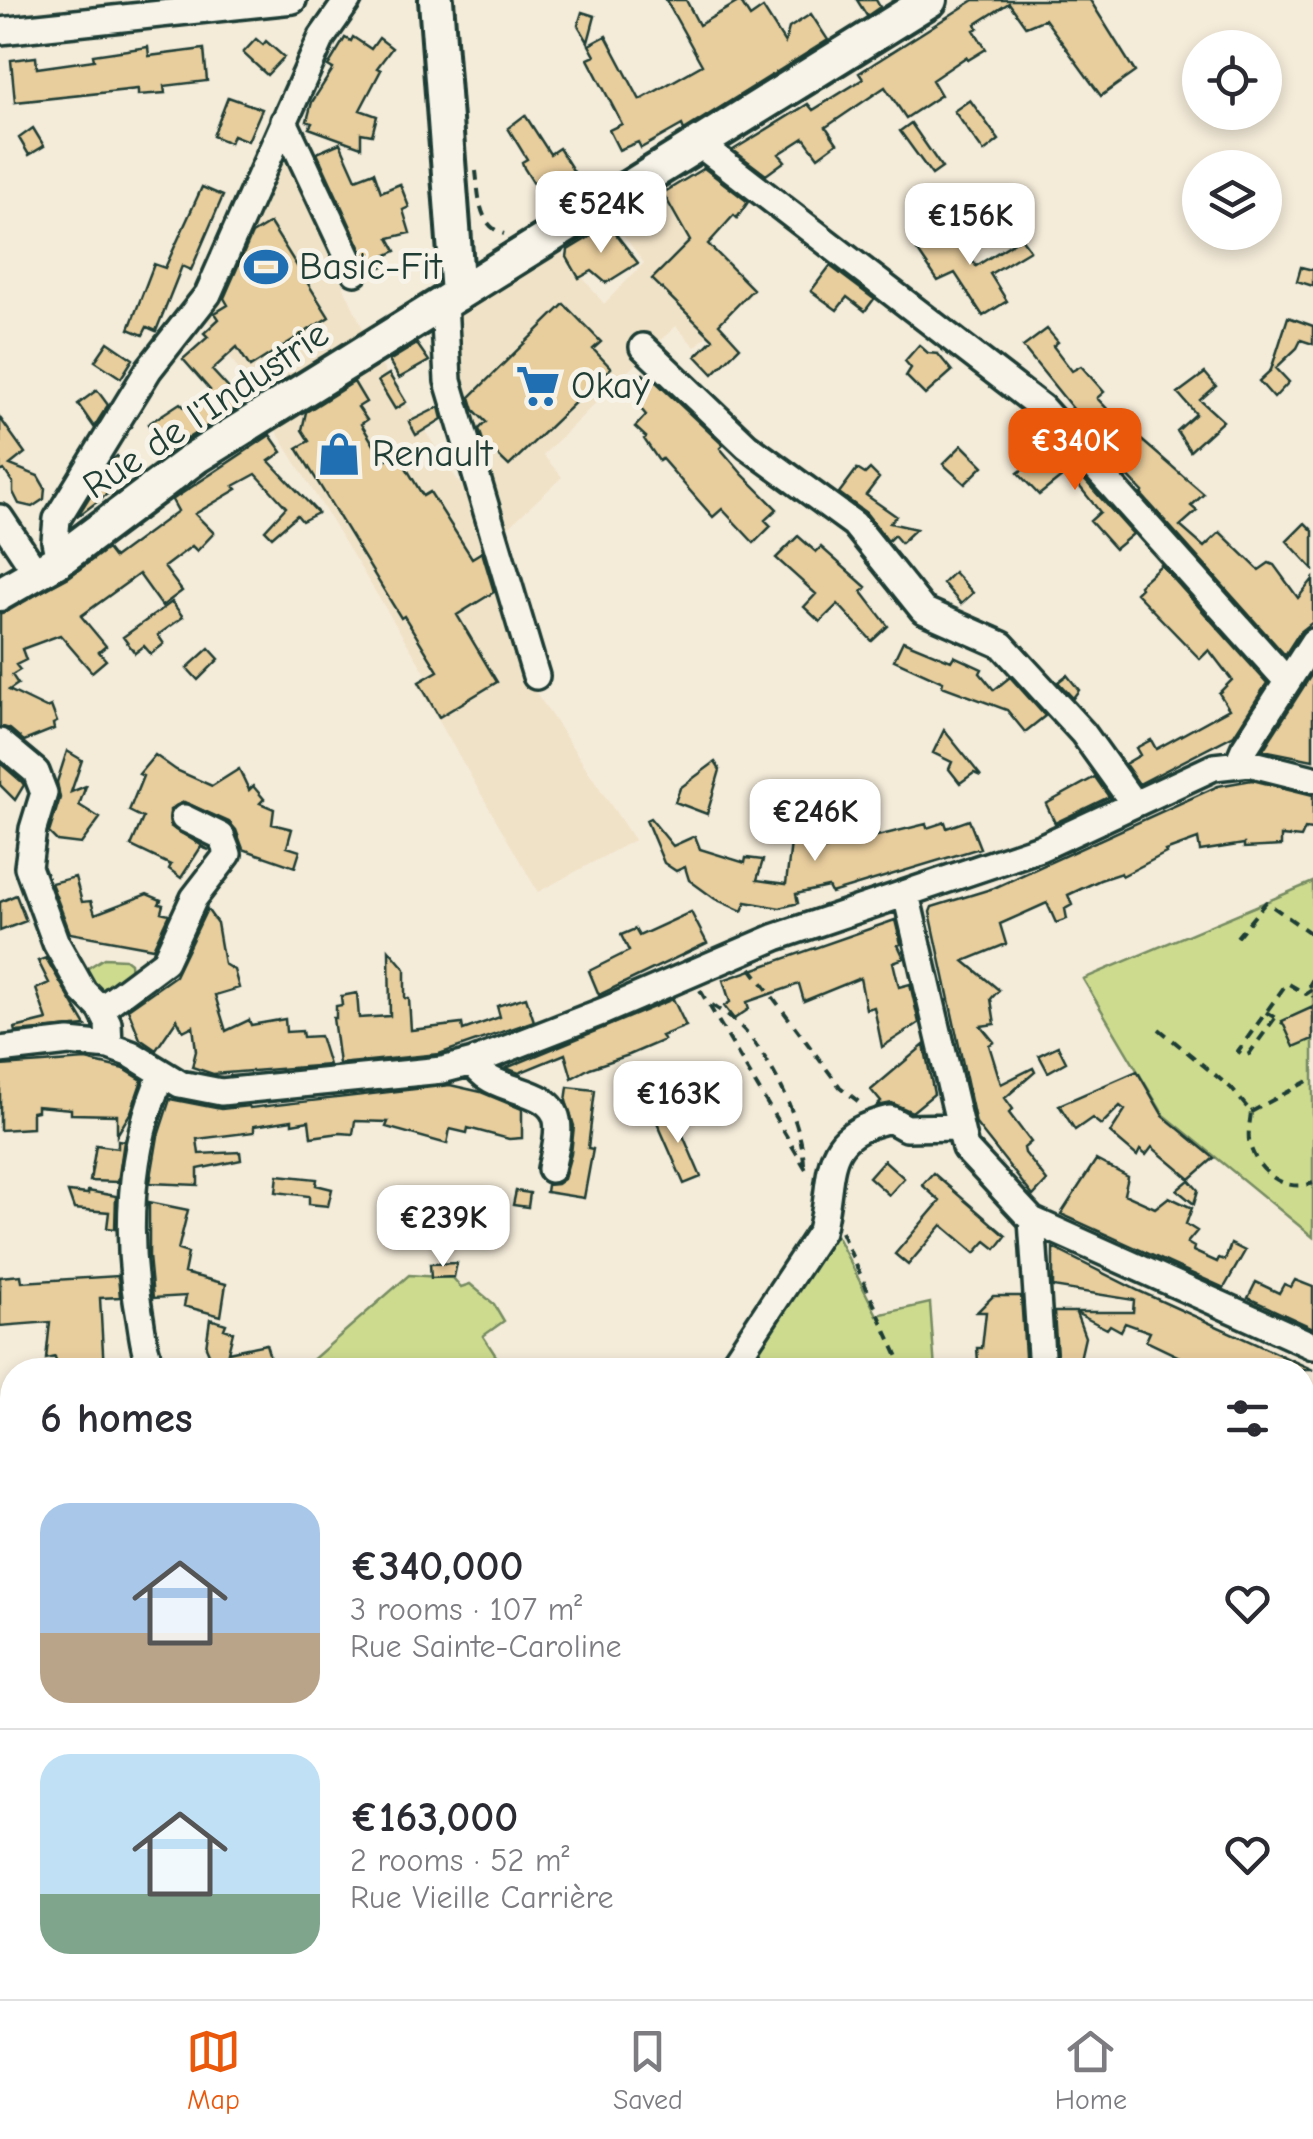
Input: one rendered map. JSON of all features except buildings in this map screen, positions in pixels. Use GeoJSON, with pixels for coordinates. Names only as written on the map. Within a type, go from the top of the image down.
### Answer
{"type":"FeatureCollection","features":[{"type":"Feature","properties":{"kind":"main road"},"geometry":{"type":"LineString","coordinates":[[436,0],[451,298]]}},
{"type":"Feature","properties":{"kind":"main road","name":"Rue de l'Industrie"},"geometry":{"type":"LineString","coordinates":[[0,594],[49,567],[196,457],[930,0]]}},
{"type":"Feature","properties":{"kind":"street"},"geometry":{"type":"LineString","coordinates":[[0,30],[293,0]]}},
{"type":"Feature","properties":{"kind":"street"},"geometry":{"type":"LineString","coordinates":[[0,518],[49,567],[58,519],[149,369],[208,294],[322,37],[348,0]]}},
{"type":"Feature","properties":{"kind":"street"},"geometry":{"type":"LineString","coordinates":[[284,122],[355,272]]}},
{"type":"Feature","properties":{"kind":"street"},"geometry":{"type":"LineString","coordinates":[[698,143],[1042,408],[1287,680]]}},
{"type":"Feature","properties":{"kind":"street"},"geometry":{"type":"LineString","coordinates":[[451,298],[448,381],[536,676]]}},
{"type":"Feature","properties":{"kind":"street"},"geometry":{"type":"LineString","coordinates":[[643,348],[747,446],[854,524],[923,610],[1002,645],[1083,734],[1134,804]]}},
{"type":"Feature","properties":{"kind":"street"},"geometry":{"type":"LineString","coordinates":[[1238,763],[1313,642]]}},
{"type":"Feature","properties":{"kind":"street"},"geometry":{"type":"LineString","coordinates":[[0,742],[36,772],[44,793],[33,829],[28,867],[56,944],[83,991],[101,1010],[110,1031],[108,1046]]}},
{"type":"Feature","properties":{"kind":"street"},"geometry":{"type":"LineString","coordinates":[[0,1050],[69,1042],[108,1046],[132,1054],[187,1086],[228,1092],[428,1072],[473,1062],[792,931],[1040,848],[1214,767],[1238,763],[1313,779]]}},
{"type":"Feature","properties":{"kind":"street"},"geometry":{"type":"LineString","coordinates":[[101,1010],[165,962],[194,898],[228,854],[221,836],[184,818]]}},
{"type":"Feature","properties":{"kind":"street"},"geometry":{"type":"LineString","coordinates":[[906,894],[964,1148],[977,1164],[1032,1220],[1313,1346]]}},
{"type":"Feature","properties":{"kind":"street"},"geometry":{"type":"LineString","coordinates":[[473,1062],[489,1080],[540,1098],[551,1108],[557,1122],[552,1169]]}},
{"type":"Feature","properties":{"kind":"street"},"geometry":{"type":"LineString","coordinates":[[147,1358],[133,1278],[132,1216],[147,1116],[162,1074]]}},
{"type":"Feature","properties":{"kind":"street"},"geometry":{"type":"LineString","coordinates":[[736,1358],[821,1231],[828,1204],[830,1162],[844,1141],[856,1129],[890,1119],[906,1128],[959,1127]]}},
{"type":"Feature","properties":{"kind":"street"},"geometry":{"type":"LineString","coordinates":[[1032,1220],[1041,1358]]}},
{"type":"Feature","properties":{"kind":"path"},"geometry":{"type":"LineString","coordinates":[[475,168],[480,206],[493,231],[538,244]]}},
{"type":"Feature","properties":{"kind":"path"},"geometry":{"type":"LineString","coordinates":[[1236,936],[1266,902],[1313,935]]}},
{"type":"Feature","properties":{"kind":"path"},"geometry":{"type":"LineString","coordinates":[[739,952],[840,1087],[855,1102],[890,1119]]}},
{"type":"Feature","properties":{"kind":"path"},"geometry":{"type":"LineString","coordinates":[[690,973],[828,1204],[899,1358]]}},
{"type":"Feature","properties":{"kind":"path"},"geometry":{"type":"LineString","coordinates":[[1275,1018],[1250,1054],[1238,1052],[1287,983],[1312,994],[1313,979]]}},
{"type":"Feature","properties":{"kind":"path"},"geometry":{"type":"LineString","coordinates":[[708,1003],[743,1028],[784,1093],[803,1140],[804,1166]]}},
{"type":"Feature","properties":{"kind":"path"},"geometry":{"type":"LineString","coordinates":[[1266,1012],[1283,1023]]}},
{"type":"Feature","properties":{"kind":"path"},"geometry":{"type":"LineString","coordinates":[[1159,1030],[1232,1088],[1252,1112],[1249,1144],[1276,1181],[1299,1188],[1313,1184]]}},
{"type":"Feature","properties":{"kind":"path"},"geometry":{"type":"LineString","coordinates":[[1252,1112],[1313,1078]]}},
{"type":"Feature","properties":{"kind":"shaded area"},"geometry":{"type":"Polygon","coordinates":[[[282,153],[378,361],[473,503],[428,332],[562,252],[604,304],[644,263],[613,221],[659,197],[753,293],[695,347],[676,326],[625,374],[543,455],[562,477],[487,547],[531,685],[634,840],[538,892],[418,685],[428,677],[204,314],[282,153]]]}},
{"type":"Feature","properties":{"kind":"green space"},"geometry":{"type":"Polygon","coordinates":[[[1313,882],[1313,1237],[1163,1114],[1083,979],[1313,882]]]}},
{"type":"Feature","properties":{"kind":"green space"},"geometry":{"type":"Polygon","coordinates":[[[104,958],[130,963],[131,975],[107,992],[94,989],[85,970],[104,958]]]}},
{"type":"Feature","properties":{"kind":"green space"},"geometry":{"type":"Polygon","coordinates":[[[829,1221],[877,1315],[930,1303],[934,1358],[744,1358],[829,1221]]]}},
{"type":"Feature","properties":{"kind":"green space"},"geometry":{"type":"Polygon","coordinates":[[[409,1275],[453,1278],[461,1287],[470,1284],[494,1304],[504,1321],[483,1336],[497,1358],[315,1358],[409,1275]]]}},
{"type":"Feature","properties":{"kind":"place","name":"Basic-Fit"},"geometry":{"type":"Point","coordinates":[266,267]}},
{"type":"Feature","properties":{"kind":"place","name":"Okay"},"geometry":{"type":"Point","coordinates":[538,386]}},
{"type":"Feature","properties":{"kind":"place","name":"Renault"},"geometry":{"type":"Point","coordinates":[339,454]}}]}
